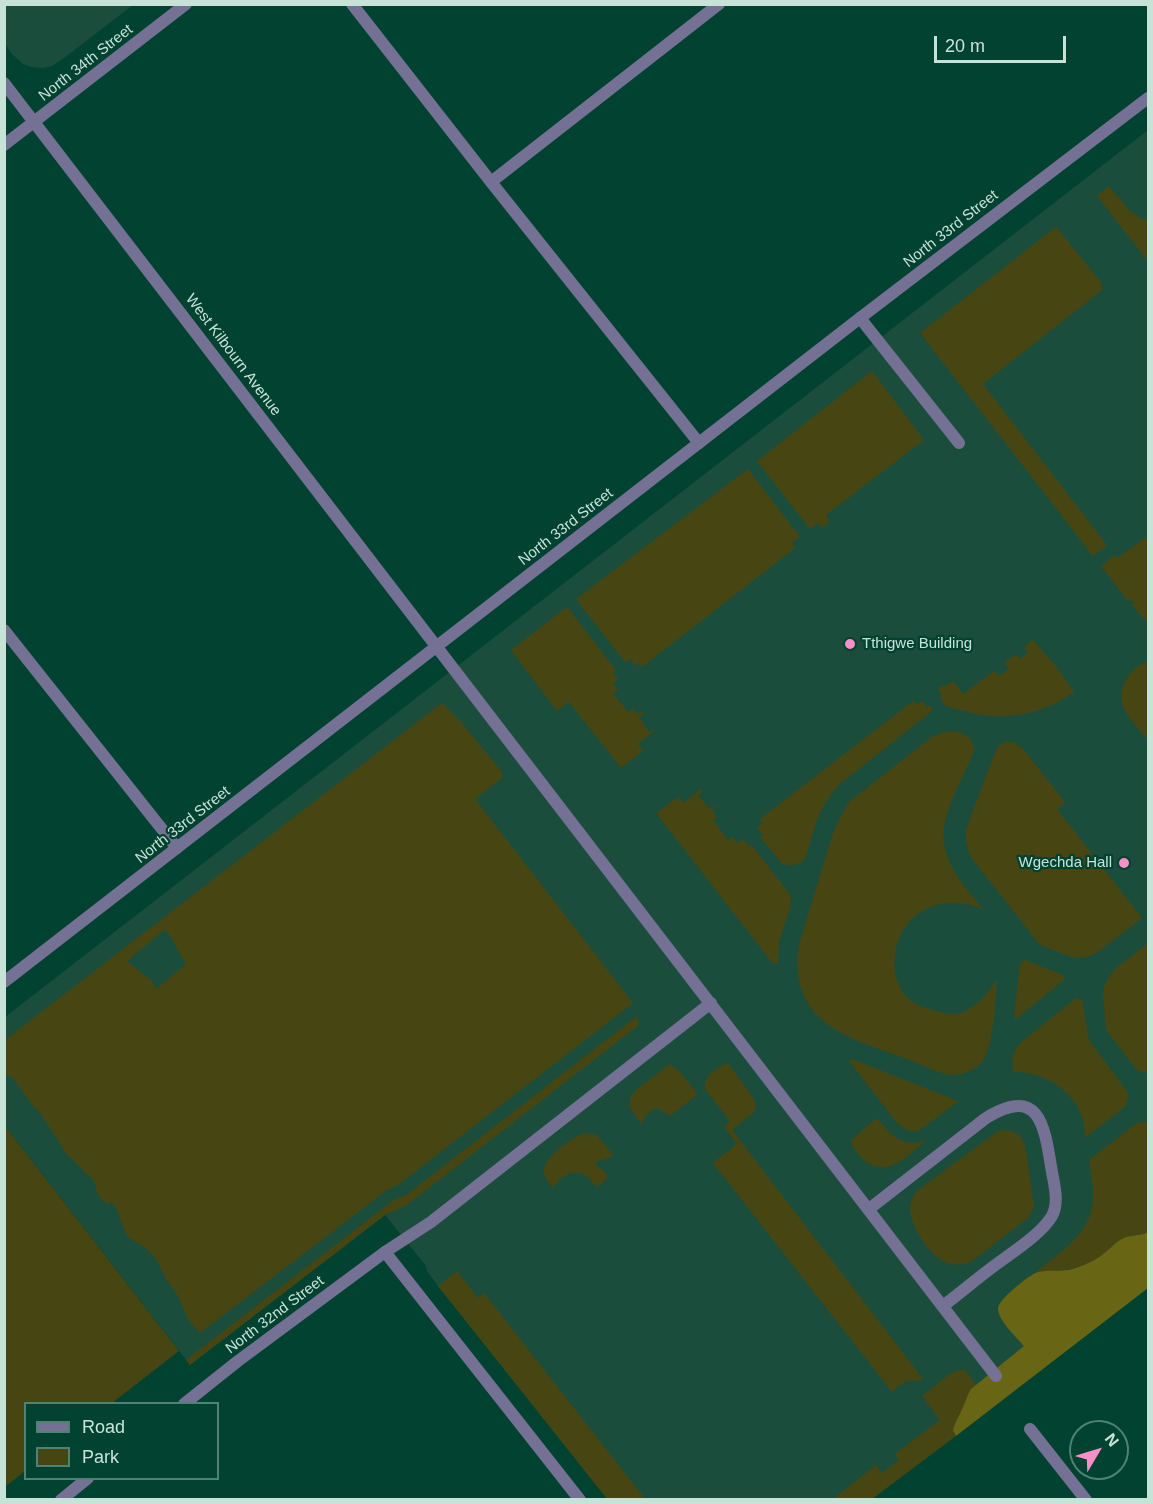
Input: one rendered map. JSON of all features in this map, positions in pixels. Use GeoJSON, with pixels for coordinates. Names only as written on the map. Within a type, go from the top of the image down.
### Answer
{"type":"FeatureCollection","features":[{"type":"Feature","properties":{"kind":"street","name":"North 34th Street"},"geometry":{"type":"LineString","coordinates":[[4,145],[186,4]]}},
{"type":"Feature","properties":{"kind":"street"},"geometry":{"type":"LineString","coordinates":[[352,4],[699,442]]}},
{"type":"Feature","properties":{"kind":"street"},"geometry":{"type":"LineString","coordinates":[[491,182],[719,4]]}},
{"type":"Feature","properties":{"kind":"street","name":"West Kilbourn Avenue"},"geometry":{"type":"LineString","coordinates":[[4,84],[996,1376]]}},
{"type":"Feature","properties":{"kind":"street","name":"North 33rd Street"},"geometry":{"type":"LineString","coordinates":[[4,982],[699,442],[1149,98]]}},
{"type":"Feature","properties":{"kind":"street"},"geometry":{"type":"LineString","coordinates":[[860,318],[959,443]]}},
{"type":"Feature","properties":{"kind":"street"},"geometry":{"type":"LineString","coordinates":[[4,630],[177,848]]}},
{"type":"Feature","properties":{"kind":"street","name":"North 32nd Street"},"geometry":{"type":"LineString","coordinates":[[187,1402],[385,1251],[430,1222],[711,1003]]}},
{"type":"Feature","properties":{"kind":"street"},"geometry":{"type":"LineString","coordinates":[[869,1209],[998,1110],[1012,1106],[1024,1106],[1034,1112],[1042,1124],[1048,1143],[1056,1198],[1053,1215],[1041,1230],[943,1306]]}},
{"type":"Feature","properties":{"kind":"street"},"geometry":{"type":"LineString","coordinates":[[385,1251],[580,1500]]}},
{"type":"Feature","properties":{"kind":"street"},"geometry":{"type":"LineString","coordinates":[[1029,1429],[1086,1500]]}},
{"type":"Feature","properties":{"kind":"street"},"geometry":{"type":"LineString","coordinates":[[61,1500],[87,1480]]}},
{"type":"Feature","properties":{"kind":"shaded area"},"geometry":{"type":"Polygon","coordinates":[[[5,4],[133,5],[64,58],[52,66],[43,68],[23,64],[5,44],[5,4]]]}},
{"type":"Feature","properties":{"kind":"shaded area"},"geometry":{"type":"Polygon","coordinates":[[[1148,130],[1148,1288],[872,1499],[608,1499],[438,1286],[426,1266],[385,1215],[190,1365],[5,1126],[5,1017],[1148,130]]]}},
{"type":"Feature","properties":{"kind":"shaded area"},"geometry":{"type":"Polygon","coordinates":[[[1148,1232],[1148,1288],[956,1436],[953,1430],[971,1389],[1024,1346],[1001,1317],[998,1308],[1003,1299],[1028,1277],[1038,1272],[1079,1267],[1098,1258],[1120,1240],[1148,1232]]]}},
{"type":"Feature","properties":{"kind":"green space"},"geometry":{"type":"Polygon","coordinates":[[[1109,186],[1130,211],[1144,220],[1148,217],[1148,261],[1097,196],[1109,186]]]}},
{"type":"Feature","properties":{"kind":"green space"},"geometry":{"type":"Polygon","coordinates":[[[1056,227],[1101,282],[1102,290],[983,384],[1107,545],[1093,556],[920,333],[1056,227]]]}},
{"type":"Feature","properties":{"kind":"green space"},"geometry":{"type":"Polygon","coordinates":[[[872,371],[924,440],[826,515],[829,522],[822,528],[818,523],[810,529],[757,461],[872,371]]]}},
{"type":"Feature","properties":{"kind":"green space"},"geometry":{"type":"Polygon","coordinates":[[[748,469],[800,537],[792,543],[795,548],[642,667],[639,663],[635,666],[631,659],[625,662],[576,599],[748,469]]]}},
{"type":"Feature","properties":{"kind":"green space"},"geometry":{"type":"Polygon","coordinates":[[[1148,538],[1148,624],[1132,605],[1135,602],[1127,600],[1101,566],[1115,555],[1117,558],[1148,538]]]}},
{"type":"Feature","properties":{"kind":"green space"},"geometry":{"type":"Polygon","coordinates":[[[567,607],[616,670],[613,672],[618,679],[613,683],[618,689],[613,693],[628,712],[633,709],[637,714],[641,711],[644,714],[639,717],[649,732],[655,730],[638,744],[643,751],[621,768],[569,702],[557,711],[511,650],[567,607]]]}},
{"type":"Feature","properties":{"kind":"green space"},"geometry":{"type":"Polygon","coordinates":[[[1033,640],[1074,692],[1062,700],[1037,711],[996,716],[950,708],[940,698],[942,695],[938,689],[953,681],[963,694],[994,671],[999,676],[1009,669],[1004,663],[1016,654],[1020,659],[1028,653],[1024,647],[1033,640]]]}},
{"type":"Feature","properties":{"kind":"green space"},"geometry":{"type":"Polygon","coordinates":[[[1148,662],[1147,739],[1130,719],[1121,697],[1122,689],[1130,674],[1138,666],[1148,662]]]}},
{"type":"Feature","properties":{"kind":"green space"},"geometry":{"type":"Polygon","coordinates":[[[913,701],[917,705],[922,701],[927,707],[930,705],[931,712],[841,783],[821,811],[804,859],[794,865],[782,864],[760,837],[763,835],[757,828],[763,823],[760,819],[913,701]]]}},
{"type":"Feature","properties":{"kind":"green space"},"geometry":{"type":"Polygon","coordinates":[[[442,703],[461,722],[502,772],[502,778],[475,799],[633,1003],[398,1185],[387,1190],[200,1333],[188,1319],[178,1296],[156,1259],[146,1248],[129,1238],[116,1207],[111,1202],[107,1204],[98,1195],[94,1181],[66,1153],[41,1114],[12,1077],[6,1075],[5,1079],[5,1040],[442,703]],[[163,931],[127,961],[152,981],[156,989],[186,964],[167,931],[163,931]]]}},
{"type":"Feature","properties":{"kind":"green space"},"geometry":{"type":"Polygon","coordinates":[[[948,731],[966,735],[974,751],[948,811],[944,826],[946,853],[958,877],[984,910],[954,903],[940,904],[926,909],[905,927],[898,940],[895,973],[904,994],[914,1003],[944,1013],[964,1012],[978,1003],[997,981],[993,1023],[986,1055],[982,1062],[973,1069],[954,1075],[938,1072],[864,1043],[829,1025],[816,1014],[805,998],[801,989],[797,960],[800,941],[833,833],[849,802],[933,736],[948,731]]]}},
{"type":"Feature","properties":{"kind":"green space"},"geometry":{"type":"Polygon","coordinates":[[[1004,742],[1014,742],[1023,749],[1065,802],[1057,809],[1142,918],[1091,955],[1082,958],[1071,957],[1040,945],[970,856],[966,829],[996,750],[1004,742]]]}},
{"type":"Feature","properties":{"kind":"green space"},"geometry":{"type":"Polygon","coordinates":[[[701,789],[703,791],[698,795],[710,809],[716,807],[712,810],[717,817],[713,820],[728,840],[732,837],[737,843],[743,839],[748,846],[751,844],[791,896],[790,907],[779,942],[778,962],[774,965],[656,813],[678,797],[683,803],[701,789]]]}},
{"type":"Feature","properties":{"kind":"green space"},"geometry":{"type":"Polygon","coordinates":[[[1148,943],[1147,1073],[1137,1070],[1106,1030],[1103,990],[1114,970],[1148,943]]]}},
{"type":"Feature","properties":{"kind":"green space"},"geometry":{"type":"Polygon","coordinates":[[[1025,960],[1063,975],[1065,979],[1016,1019],[1014,1017],[1020,963],[1025,960]]]}},
{"type":"Feature","properties":{"kind":"green space"},"geometry":{"type":"Polygon","coordinates":[[[1076,998],[1082,1000],[1089,1040],[1129,1094],[1126,1106],[1085,1138],[1080,1111],[1064,1090],[1040,1076],[1013,1072],[1014,1055],[1018,1045],[1076,998]]]}},
{"type":"Feature","properties":{"kind":"green space"},"geometry":{"type":"Polygon","coordinates":[[[637,1016],[639,1025],[407,1205],[385,1215],[190,1365],[186,1360],[395,1199],[405,1196],[637,1016]]]}},
{"type":"Feature","properties":{"kind":"green space"},"geometry":{"type":"Polygon","coordinates":[[[852,1059],[959,1101],[918,1131],[908,1130],[898,1124],[849,1061],[852,1059]]]}},
{"type":"Feature","properties":{"kind":"green space"},"geometry":{"type":"Polygon","coordinates":[[[728,1063],[754,1099],[755,1106],[753,1113],[732,1130],[923,1379],[907,1381],[892,1392],[713,1163],[737,1144],[724,1127],[730,1121],[705,1089],[709,1076],[728,1063]]]}},
{"type":"Feature","properties":{"kind":"green space"},"geometry":{"type":"Polygon","coordinates":[[[670,1064],[679,1071],[698,1094],[670,1116],[660,1109],[653,1109],[641,1124],[629,1106],[631,1096],[670,1064]]]}},
{"type":"Feature","properties":{"kind":"green space"},"geometry":{"type":"Polygon","coordinates":[[[877,1118],[888,1131],[904,1142],[927,1140],[898,1163],[882,1167],[873,1165],[860,1156],[851,1140],[877,1118]]]}},
{"type":"Feature","properties":{"kind":"green space"},"geometry":{"type":"Polygon","coordinates":[[[1148,1122],[1148,1232],[1126,1238],[1095,1260],[1081,1266],[1067,1270],[1036,1272],[1075,1239],[1089,1218],[1093,1184],[1089,1160],[1137,1123],[1148,1122]]]}},
{"type":"Feature","properties":{"kind":"green space"},"geometry":{"type":"Polygon","coordinates":[[[5,1126],[179,1351],[113,1402],[24,1402],[24,1472],[5,1487],[5,1126]]]}},
{"type":"Feature","properties":{"kind":"green space"},"geometry":{"type":"Polygon","coordinates":[[[1006,1130],[1019,1134],[1025,1145],[1034,1206],[1029,1217],[971,1262],[956,1265],[947,1263],[928,1248],[917,1232],[911,1216],[912,1199],[917,1191],[998,1131],[1006,1130]]]}},
{"type":"Feature","properties":{"kind":"green space"},"geometry":{"type":"Polygon","coordinates":[[[585,1133],[597,1135],[613,1155],[595,1164],[604,1171],[608,1178],[597,1187],[584,1175],[573,1173],[561,1178],[553,1188],[544,1174],[545,1166],[566,1143],[585,1133]]]}},
{"type":"Feature","properties":{"kind":"green space"},"geometry":{"type":"Polygon","coordinates":[[[457,1271],[478,1298],[484,1293],[645,1499],[607,1499],[438,1286],[457,1271]]]}},
{"type":"Feature","properties":{"kind":"green space"},"geometry":{"type":"Polygon","coordinates":[[[964,1369],[976,1385],[969,1393],[953,1430],[956,1436],[872,1499],[832,1500],[876,1465],[882,1473],[899,1460],[895,1454],[940,1420],[922,1396],[951,1373],[964,1369]]]}},
{"type":"Feature","properties":{"kind":"place","name":"Tthigwe Building"},"geometry":{"type":"Point","coordinates":[850,644]}},
{"type":"Feature","properties":{"kind":"place","name":"Wgechda Hall"},"geometry":{"type":"Point","coordinates":[1124,863]}}]}
